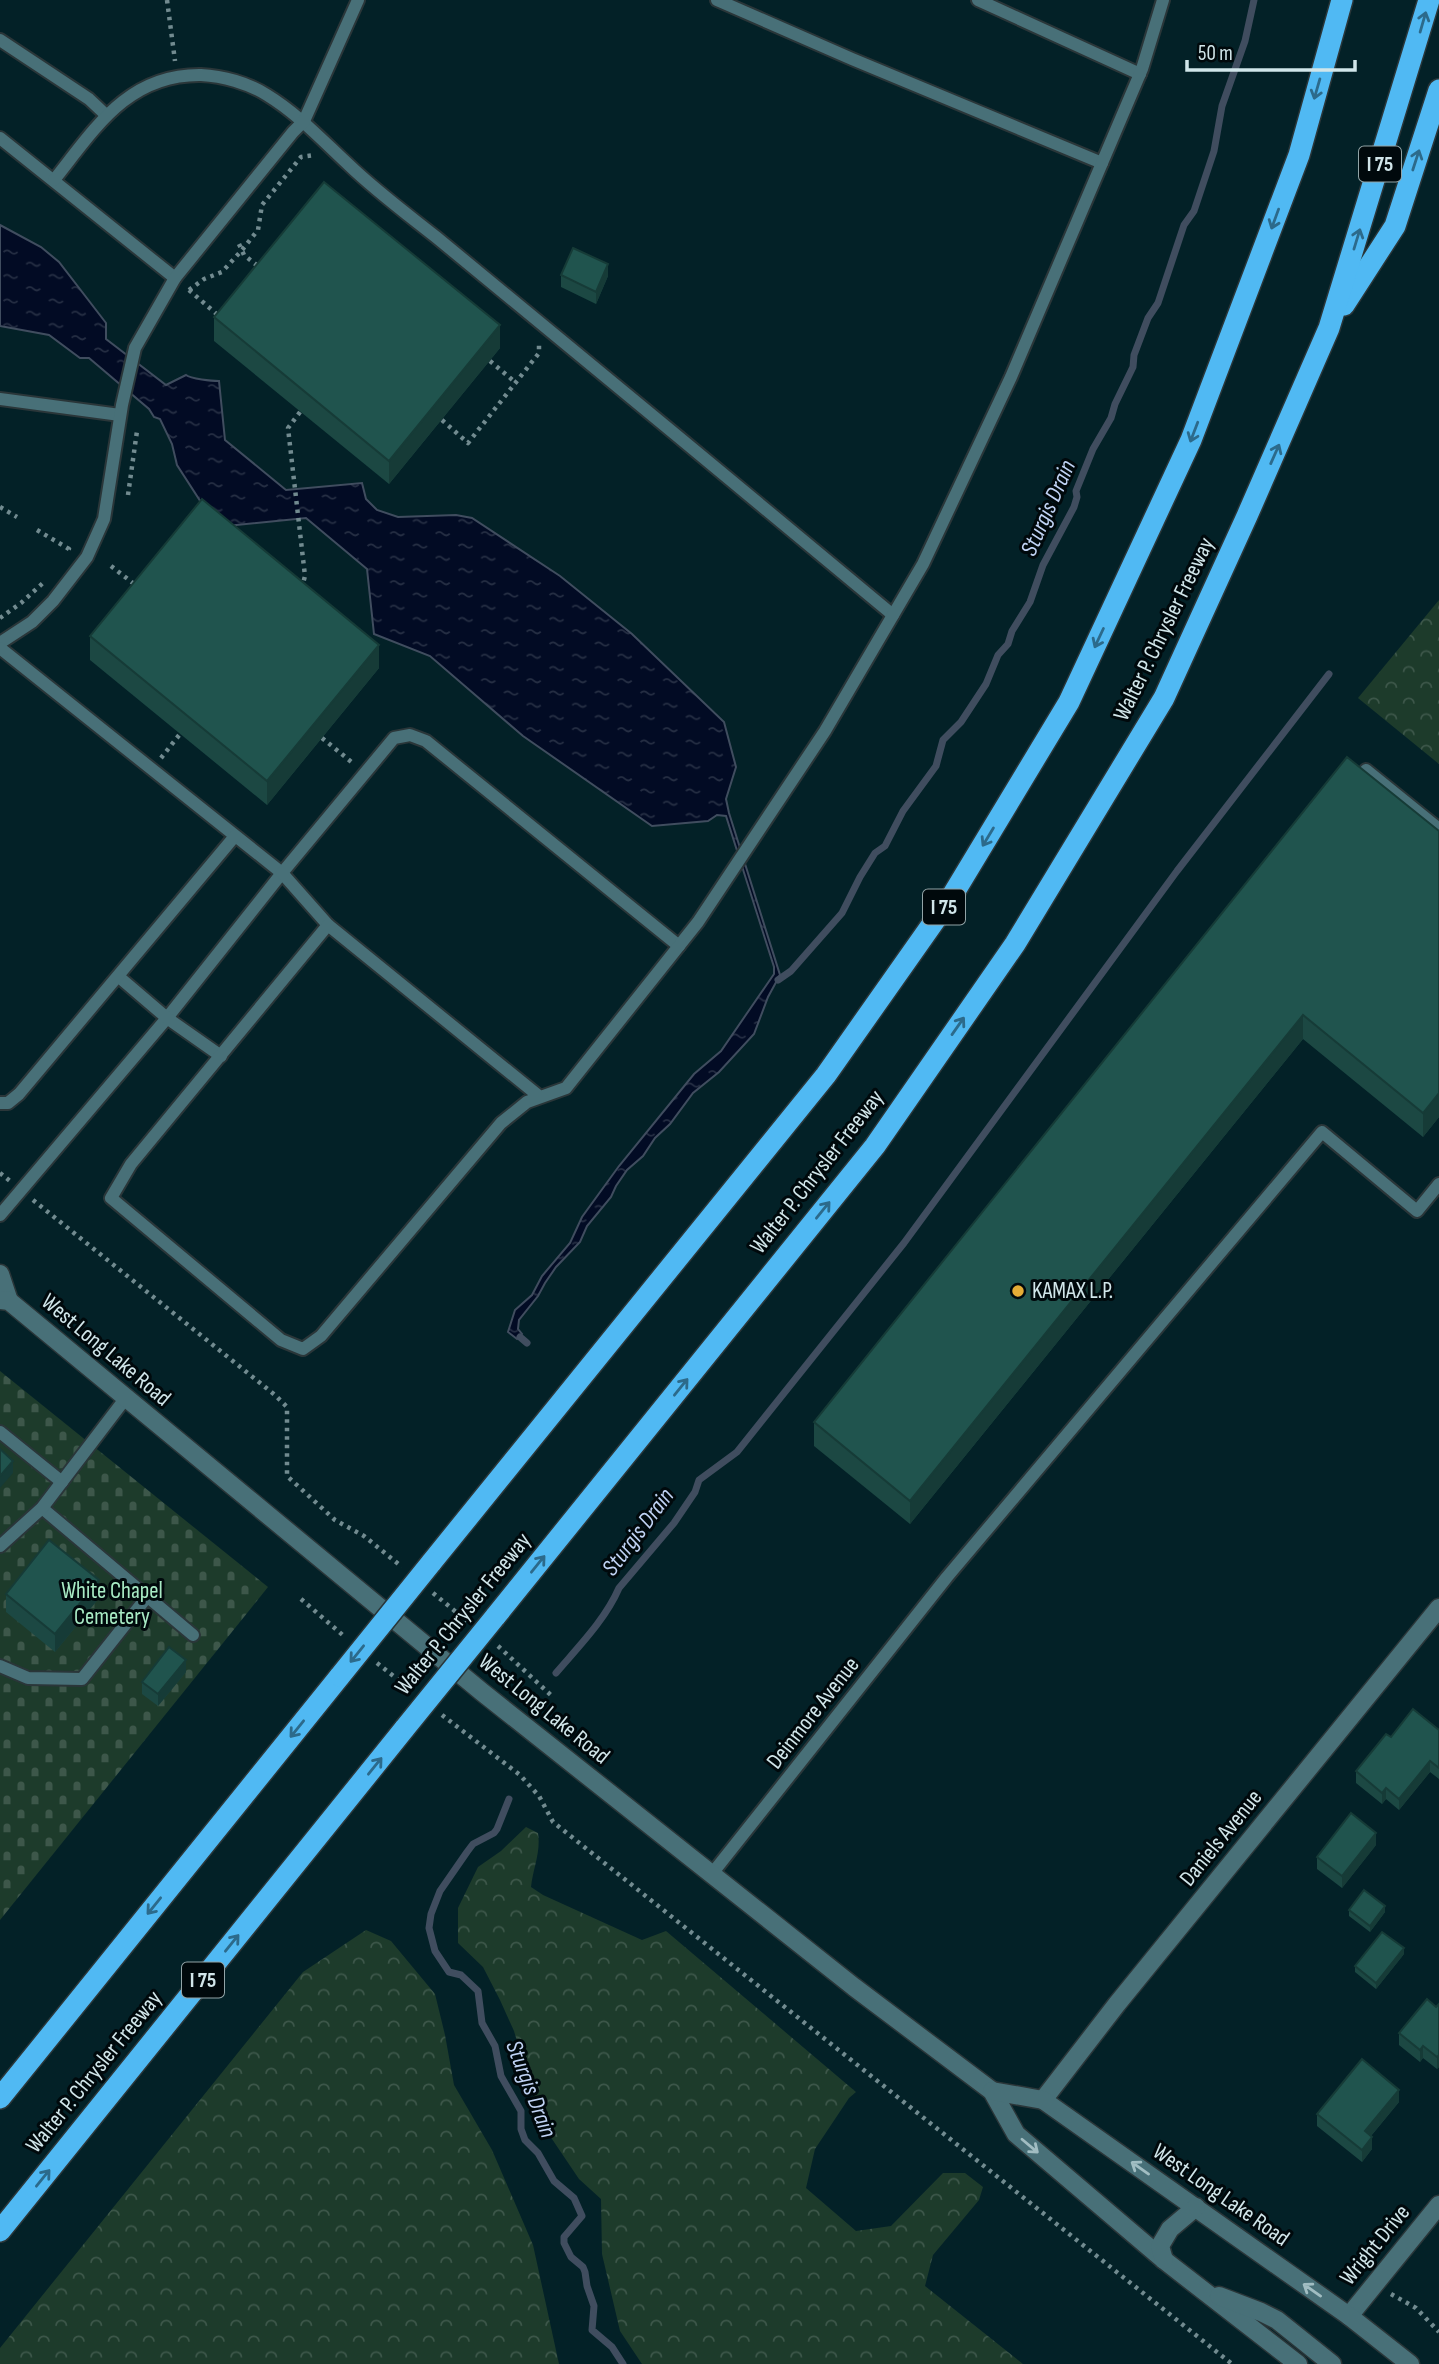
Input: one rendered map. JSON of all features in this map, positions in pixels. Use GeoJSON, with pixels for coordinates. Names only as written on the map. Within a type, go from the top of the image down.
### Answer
{"type":"FeatureCollection","features":[{"type":"Feature","properties":{"kind":"highway","name":"I 75"},"geometry":{"type":"LineString","coordinates":[[0,2098],[826,1075],[952,896],[1069,702],[1191,440],[1299,155],[1342,0]]}},
{"type":"Feature","properties":{"kind":"highway","name":"Walter P. Chrysler Freeway"},"geometry":{"type":"LineString","coordinates":[[0,2231],[875,1146],[1015,944],[1164,698],[1247,516],[1329,328],[1429,0]]}},
{"type":"Feature","properties":{"kind":"highway"},"geometry":{"type":"LineString","coordinates":[[1329,328],[1395,226],[1439,90]]}},
{"type":"Feature","properties":{"kind":"main road","name":"West Long Lake Road"},"geometry":{"type":"LineString","coordinates":[[0,1274],[3,1304],[125,1399],[482,1692],[711,1875],[853,1987],[992,2091],[1016,2134],[1164,2260],[1298,2364]]}},
{"type":"Feature","properties":{"kind":"main road","name":"Daniels Avenue"},"geometry":{"type":"LineString","coordinates":[[1043,2100],[1439,1608]]}},
{"type":"Feature","properties":{"kind":"main road","name":"West Long Lake Road"},"geometry":{"type":"LineString","coordinates":[[992,2091],[1043,2100],[1349,2316],[1410,2364]]}},
{"type":"Feature","properties":{"kind":"main road","name":"Wright Drive"},"geometry":{"type":"LineString","coordinates":[[1349,2316],[1439,2205]]}},
{"type":"Feature","properties":{"kind":"main road"},"geometry":{"type":"LineString","coordinates":[[1164,2260],[1160,2246],[1170,2229],[1196,2207]]}},
{"type":"Feature","properties":{"kind":"main road"},"geometry":{"type":"LineString","coordinates":[[1203,2291],[1277,2320],[1332,2364]]}},
{"type":"Feature","properties":{"kind":"lane"},"geometry":{"type":"LineString","coordinates":[[0,643],[32,622],[78,572],[87,557],[104,519],[121,410],[135,348],[175,278],[304,121],[358,0]]}},
{"type":"Feature","properties":{"kind":"lane"},"geometry":{"type":"LineString","coordinates":[[717,0],[852,60],[1102,163]]}},
{"type":"Feature","properties":{"kind":"lane"},"geometry":{"type":"LineString","coordinates":[[978,0],[1140,74]]}},
{"type":"Feature","properties":{"kind":"lane"},"geometry":{"type":"LineString","coordinates":[[328,925],[131,1164],[111,1199],[281,1340],[303,1349],[321,1336],[501,1123],[527,1102],[566,1088],[679,946],[825,731],[923,564],[1011,377],[1140,74],[1163,0]]}},
{"type":"Feature","properties":{"kind":"lane"},"geometry":{"type":"LineString","coordinates":[[0,40],[89,99],[106,115]]}},
{"type":"Feature","properties":{"kind":"lane"},"geometry":{"type":"LineString","coordinates":[[54,180],[106,115],[131,95],[153,84],[200,75],[234,80],[266,94],[304,121],[360,175],[893,615]]}},
{"type":"Feature","properties":{"kind":"lane"},"geometry":{"type":"LineString","coordinates":[[0,138],[175,278]]}},
{"type":"Feature","properties":{"kind":"lane"},"geometry":{"type":"LineString","coordinates":[[0,399],[121,410]]}},
{"type":"Feature","properties":{"kind":"lane"},"geometry":{"type":"LineString","coordinates":[[0,648],[282,873],[328,925],[540,1097]]}},
{"type":"Feature","properties":{"kind":"lane"},"geometry":{"type":"LineString","coordinates":[[0,1215],[167,1018],[394,738],[410,735],[426,741],[679,946]]}},
{"type":"Feature","properties":{"kind":"lane"},"geometry":{"type":"LineString","coordinates":[[1366,770],[1439,829]]}},
{"type":"Feature","properties":{"kind":"lane"},"geometry":{"type":"LineString","coordinates":[[0,1103],[8,1103],[19,1094],[235,836]]}},
{"type":"Feature","properties":{"kind":"lane"},"geometry":{"type":"LineString","coordinates":[[119,977],[167,1018],[220,1056]]}},
{"type":"Feature","properties":{"kind":"lane","name":"Deinmore Avenue"},"geometry":{"type":"LineString","coordinates":[[711,1875],[947,1577],[1322,1132],[1417,1211],[1439,1184]]}},
{"type":"Feature","properties":{"kind":"lane"},"geometry":{"type":"LineString","coordinates":[[0,1546],[42,1508],[125,1399]]}},
{"type":"Feature","properties":{"kind":"lane"},"geometry":{"type":"LineString","coordinates":[[0,1432],[62,1482]]}},
{"type":"Feature","properties":{"kind":"lane"},"geometry":{"type":"LineString","coordinates":[[42,1508],[193,1635]]}},
{"type":"Feature","properties":{"kind":"lane"},"geometry":{"type":"LineString","coordinates":[[0,1666],[28,1678],[82,1679],[147,1597]]}},
{"type":"Feature","properties":{"kind":"path"},"geometry":{"type":"LineString","coordinates":[[167,0],[176,66]]}},
{"type":"Feature","properties":{"kind":"path"},"geometry":{"type":"LineString","coordinates":[[183,298],[199,280],[222,272],[240,247],[258,230],[262,205],[301,157],[319,154]]}},
{"type":"Feature","properties":{"kind":"path"},"geometry":{"type":"LineString","coordinates":[[240,247],[267,275]]}},
{"type":"Feature","properties":{"kind":"path"},"geometry":{"type":"LineString","coordinates":[[189,290],[228,323]]}},
{"type":"Feature","properties":{"kind":"path"},"geometry":{"type":"LineString","coordinates":[[442,420],[468,443],[539,353],[538,333]]}},
{"type":"Feature","properties":{"kind":"path"},"geometry":{"type":"LineString","coordinates":[[490,361],[515,382]]}},
{"type":"Feature","properties":{"kind":"path"},"geometry":{"type":"LineString","coordinates":[[293,594],[301,588],[304,576],[288,428],[300,412]]}},
{"type":"Feature","properties":{"kind":"path"},"geometry":{"type":"LineString","coordinates":[[0,507],[17,517]]}},
{"type":"Feature","properties":{"kind":"path"},"geometry":{"type":"LineString","coordinates":[[37,530],[69,549],[64,557]]}},
{"type":"Feature","properties":{"kind":"path"},"geometry":{"type":"LineString","coordinates":[[111,566],[141,589]]}},
{"type":"Feature","properties":{"kind":"path"},"geometry":{"type":"LineString","coordinates":[[0,618],[46,580]]}},
{"type":"Feature","properties":{"kind":"path"},"geometry":{"type":"LineString","coordinates":[[160,760],[180,734]]}},
{"type":"Feature","properties":{"kind":"path"},"geometry":{"type":"LineString","coordinates":[[322,738],[356,765]]}},
{"type":"Feature","properties":{"kind":"path"},"geometry":{"type":"LineString","coordinates":[[0,1173],[275,1395],[287,1407],[287,1476],[335,1520],[364,1536],[404,1569]]}},
{"type":"Feature","properties":{"kind":"path"},"geometry":{"type":"LineString","coordinates":[[425,1586],[475,1628]]}},
{"type":"Feature","properties":{"kind":"path"},"geometry":{"type":"LineString","coordinates":[[301,1599],[348,1639]]}},
{"type":"Feature","properties":{"kind":"path"},"geometry":{"type":"LineString","coordinates":[[496,1644],[554,1698]]}},
{"type":"Feature","properties":{"kind":"path"},"geometry":{"type":"LineString","coordinates":[[369,1656],[421,1698]]}},
{"type":"Feature","properties":{"kind":"path"},"geometry":{"type":"LineString","coordinates":[[441,1715],[520,1775],[539,1796],[553,1822],[1232,2364]]}},
{"type":"Feature","properties":{"kind":"path"},"geometry":{"type":"LineString","coordinates":[[1384,2290],[1416,2308],[1439,2332]]}},
{"type":"Feature","properties":{"kind":"green space"},"geometry":{"type":"Polygon","coordinates":[[[1439,600],[1439,764],[1358,698],[1439,600]]]}},
{"type":"Feature","properties":{"kind":"green space","name":"White Chapel Cemetery"},"geometry":{"type":"Polygon","coordinates":[[[0,1371],[268,1587],[0,1920],[0,1371]]]}},
{"type":"Feature","properties":{"kind":"green space"},"geometry":{"type":"Polygon","coordinates":[[[526,1827],[538,1833],[539,1840],[531,1887],[642,1940],[666,1931],[856,2092],[849,2098],[815,2149],[806,2188],[856,2231],[891,2226],[943,2173],[965,2173],[983,2187],[979,2200],[933,2255],[925,2286],[1023,2364],[642,2364],[620,2331],[602,2254],[601,2199],[579,2179],[552,2139],[537,2109],[514,2031],[500,2000],[483,1967],[458,1943],[458,1908],[478,1867],[501,1851],[526,1827]]]}},
{"type":"Feature","properties":{"kind":"green space"},"geometry":{"type":"Polygon","coordinates":[[[366,1930],[391,1941],[435,1994],[454,2085],[492,2150],[533,2245],[559,2364],[0,2364],[0,2348],[303,1972],[366,1930]]]}},
{"type":"Feature","properties":{"kind":"water"},"geometry":{"type":"Polygon","coordinates":[[[0,225],[41,247],[59,262],[106,323],[106,339],[166,385],[186,375],[219,381],[225,440],[286,490],[362,483],[366,499],[377,510],[398,517],[456,515],[472,518],[560,576],[632,634],[724,722],[736,767],[726,799],[729,813],[780,975],[768,997],[754,1034],[719,1072],[693,1093],[643,1156],[627,1170],[611,1197],[587,1226],[580,1242],[556,1267],[519,1320],[518,1329],[522,1334],[517,1339],[508,1332],[515,1310],[532,1295],[542,1276],[570,1243],[582,1217],[619,1166],[694,1074],[721,1051],[774,974],[726,816],[717,815],[708,821],[652,826],[523,736],[430,656],[374,634],[367,569],[306,518],[217,527],[177,465],[172,444],[160,419],[154,417],[149,409],[89,358],[80,358],[49,335],[0,326],[0,225]]]}},
{"type":"Feature","properties":{"kind":"building"},"geometry":{"type":"Polygon","coordinates":[[[324,182],[500,325],[389,461],[214,317],[324,182]]]}},
{"type":"Feature","properties":{"kind":"building"},"geometry":{"type":"Polygon","coordinates":[[[573,248],[608,264],[596,292],[561,275],[573,248]]]}},
{"type":"Feature","properties":{"kind":"building"},"geometry":{"type":"Polygon","coordinates":[[[202,499],[379,645],[267,781],[90,636],[202,499]]]}},
{"type":"Feature","properties":{"kind":"building","name":"KAMAX L.P."},"geometry":{"type":"Polygon","coordinates":[[[1347,757],[1439,831],[1439,1093],[1423,1113],[1303,1015],[910,1501],[814,1422],[1347,757]]]}},
{"type":"Feature","properties":{"kind":"building"},"geometry":{"type":"Polygon","coordinates":[[[0,1449],[13,1461],[0,1476],[0,1449]]]}},
{"type":"Feature","properties":{"kind":"building"},"geometry":{"type":"Polygon","coordinates":[[[49,1540],[99,1580],[55,1634],[6,1594],[49,1540]]]}},
{"type":"Feature","properties":{"kind":"building"},"geometry":{"type":"Polygon","coordinates":[[[169,1647],[186,1660],[158,1694],[142,1682],[169,1647]]]}},
{"type":"Feature","properties":{"kind":"building"},"geometry":{"type":"Polygon","coordinates":[[[1413,1709],[1439,1730],[1439,1768],[1430,1761],[1399,1799],[1386,1788],[1382,1793],[1356,1771],[1386,1734],[1391,1737],[1413,1709]]]}},
{"type":"Feature","properties":{"kind":"building"},"geometry":{"type":"Polygon","coordinates":[[[1351,1813],[1376,1833],[1342,1876],[1317,1857],[1351,1813]]]}},
{"type":"Feature","properties":{"kind":"building"},"geometry":{"type":"Polygon","coordinates":[[[1364,1890],[1385,1906],[1370,1926],[1349,1910],[1364,1890]]]}},
{"type":"Feature","properties":{"kind":"building"},"geometry":{"type":"Polygon","coordinates":[[[1382,1932],[1404,1948],[1376,1983],[1355,1966],[1382,1932]]]}},
{"type":"Feature","properties":{"kind":"building"},"geometry":{"type":"Polygon","coordinates":[[[1427,1999],[1436,2007],[1439,2004],[1437,2057],[1423,2046],[1420,2050],[1399,2033],[1427,1999]]]}},
{"type":"Feature","properties":{"kind":"building"},"geometry":{"type":"Polygon","coordinates":[[[1362,2059],[1399,2090],[1365,2131],[1372,2137],[1362,2150],[1317,2114],[1362,2059]]]}},
{"type":"Feature","properties":{"kind":"waterway","name":"Sturgis Drain"},"geometry":{"type":"LineString","coordinates":[[778,980],[791,971],[842,913],[875,853],[885,846],[903,811],[936,766],[943,740],[961,722],[986,684],[998,655],[1008,644],[1012,631],[1030,602],[1043,565],[1074,507],[1076,491],[1093,449],[1111,418],[1133,367],[1134,355],[1148,318],[1158,303],[1184,225],[1194,211],[1214,151],[1222,106],[1245,41],[1254,0]]}},
{"type":"Feature","properties":{"kind":"waterway"},"geometry":{"type":"LineString","coordinates":[[556,1673],[599,1622],[619,1588],[674,1523],[695,1492],[699,1480],[737,1452],[904,1243],[1177,871],[1329,674]]}},
{"type":"Feature","properties":{"kind":"waterway","name":"Sturgis Drain"},"geometry":{"type":"LineString","coordinates":[[520,1337],[527,1343]]}},
{"type":"Feature","properties":{"kind":"waterway","name":"Sturgis Drain"},"geometry":{"type":"LineString","coordinates":[[509,1799],[497,1829],[473,1844],[440,1891],[429,1928],[435,1951],[449,1972],[461,1975],[478,1991],[482,2023],[495,2046],[501,2076],[521,2111],[521,2129],[525,2140],[538,2153],[554,2181],[574,2198],[582,2216],[564,2237],[564,2243],[571,2257],[585,2272],[594,2306],[592,2330],[612,2347],[623,2364]]}},
{"type":"Feature","properties":{"kind":"place","name":"KAMAX L.P."},"geometry":{"type":"Point","coordinates":[1018,1291]}}]}
